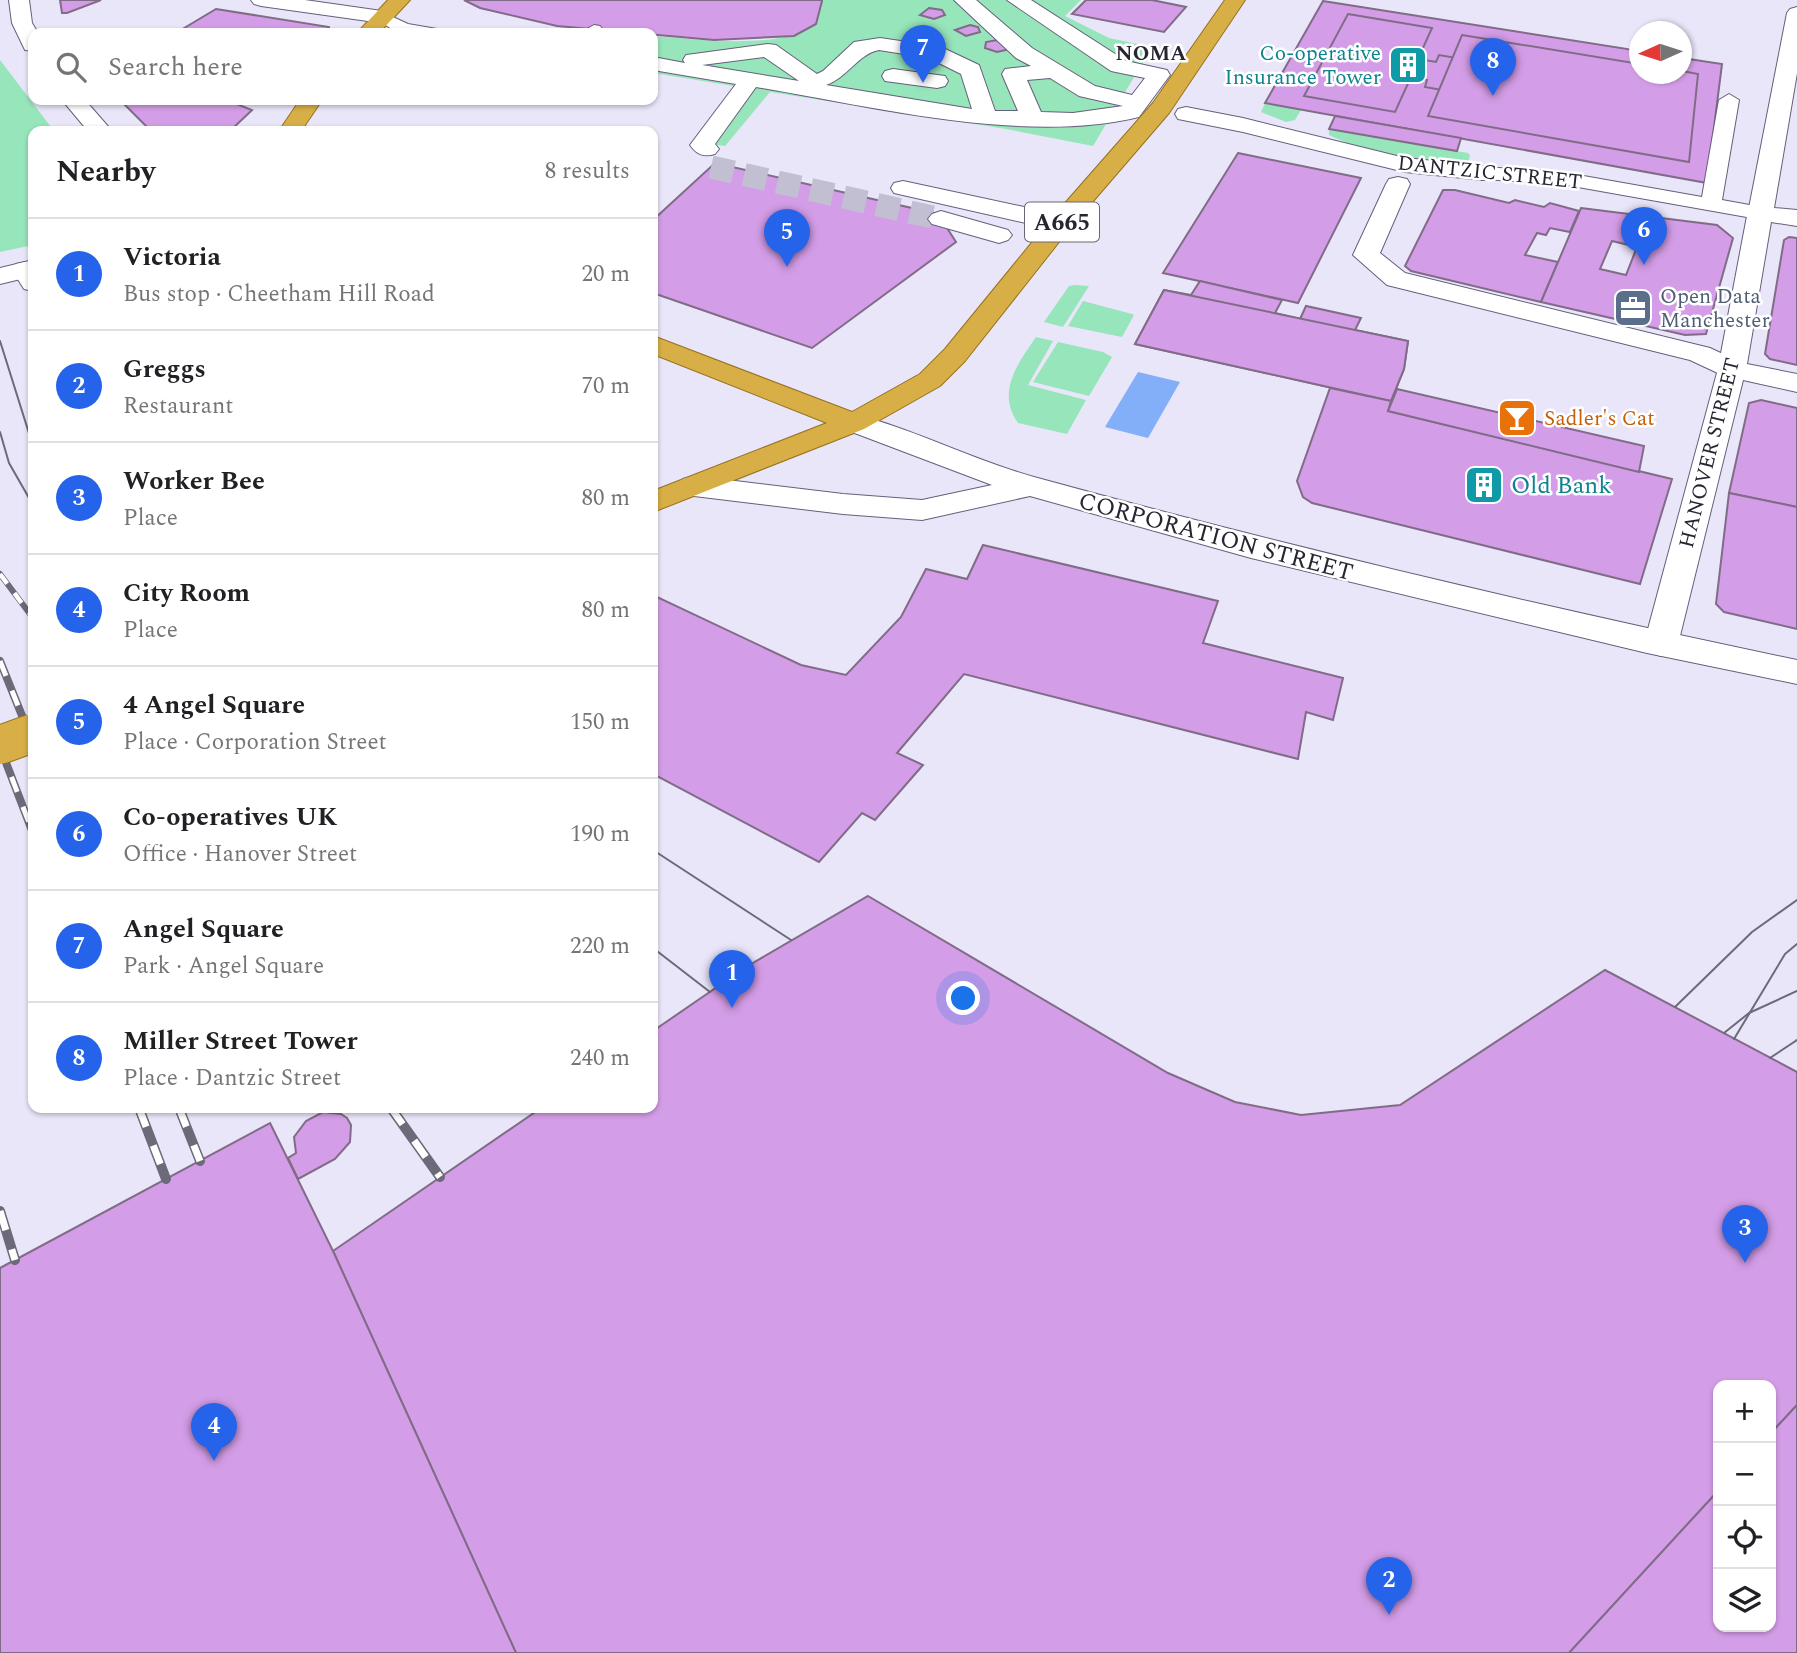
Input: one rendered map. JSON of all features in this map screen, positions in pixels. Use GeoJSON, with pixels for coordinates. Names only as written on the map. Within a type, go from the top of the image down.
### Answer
{"type":"FeatureCollection","features":[{"type":"Feature","properties":{"kind":"highway"},"geometry":{"type":"LineString","coordinates":[[372,28],[400,0]]}},
{"type":"Feature","properties":{"kind":"highway","name":"A665"},"geometry":{"type":"LineString","coordinates":[[854,423],[930,380],[968,339],[1061,223],[1161,108],[1234,0]]}},
{"type":"Feature","properties":{"kind":"highway"},"geometry":{"type":"LineString","coordinates":[[293,126],[308,105]]}},
{"type":"Feature","properties":{"kind":"highway","name":"CORPORATION STREET"},"geometry":{"type":"LineString","coordinates":[[658,346],[854,423]]}},
{"type":"Feature","properties":{"kind":"highway"},"geometry":{"type":"LineString","coordinates":[[658,500],[854,423]]}},
{"type":"Feature","properties":{"kind":"highway"},"geometry":{"type":"LineString","coordinates":[[0,745],[28,735]]}},
{"type":"Feature","properties":{"kind":"street"},"geometry":{"type":"LineString","coordinates":[[19,0],[22,23],[28,34]]}},
{"type":"Feature","properties":{"kind":"street"},"geometry":{"type":"LineString","coordinates":[[261,0],[382,17]]}},
{"type":"Feature","properties":{"kind":"street"},"geometry":{"type":"LineString","coordinates":[[964,0],[1024,53],[1087,91],[1135,108]]}},
{"type":"Feature","properties":{"kind":"street"},"geometry":{"type":"LineString","coordinates":[[658,65],[749,82],[811,86],[883,103],[938,111],[986,117],[1073,120],[1135,108],[1159,75],[1119,66],[1017,0]]}},
{"type":"Feature","properties":{"kind":"street","name":"HANOVER STREET"},"geometry":{"type":"LineString","coordinates":[[1661,644],[1732,369],[1758,213],[1796,28]]}},
{"type":"Feature","properties":{"kind":"street"},"geometry":{"type":"LineString","coordinates":[[811,86],[831,76],[862,47],[880,44],[898,49],[933,52],[971,70],[986,117]]}},
{"type":"Feature","properties":{"kind":"street"},"geometry":{"type":"LineString","coordinates":[[883,103],[893,76],[898,49]]}},
{"type":"Feature","properties":{"kind":"street"},"geometry":{"type":"LineString","coordinates":[[1024,53],[1095,49]]}},
{"type":"Feature","properties":{"kind":"street"},"geometry":{"type":"LineString","coordinates":[[658,64],[768,50],[811,86]]}},
{"type":"Feature","properties":{"kind":"street"},"geometry":{"type":"LineString","coordinates":[[938,111],[936,69],[951,59]]}},
{"type":"Feature","properties":{"kind":"street"},"geometry":{"type":"LineString","coordinates":[[1033,119],[1013,74],[1056,71]]}},
{"type":"Feature","properties":{"kind":"street"},"geometry":{"type":"LineString","coordinates":[[893,76],[937,80]]}},
{"type":"Feature","properties":{"kind":"street"},"geometry":{"type":"LineString","coordinates":[[974,80],[1015,79]]}},
{"type":"Feature","properties":{"kind":"street"},"geometry":{"type":"LineString","coordinates":[[707,153],[749,82]]}},
{"type":"Feature","properties":{"kind":"street"},"geometry":{"type":"LineString","coordinates":[[77,105],[96,126]]}},
{"type":"Feature","properties":{"kind":"street","name":"DANTZIC STREET"},"geometry":{"type":"LineString","coordinates":[[1186,114],[1243,125],[1402,173],[1483,173]]}},
{"type":"Feature","properties":{"kind":"street"},"geometry":{"type":"LineString","coordinates":[[1402,173],[1366,255],[1396,279],[1711,357],[1732,369],[1797,383]]}},
{"type":"Feature","properties":{"kind":"street"},"geometry":{"type":"LineString","coordinates":[[903,188],[1061,223]]}},
{"type":"Feature","properties":{"kind":"street","name":"DANTZIC STREET"},"geometry":{"type":"LineString","coordinates":[[1758,213],[1797,218]]}},
{"type":"Feature","properties":{"kind":"street"},"geometry":{"type":"LineString","coordinates":[[942,219],[999,235]]}},
{"type":"Feature","properties":{"kind":"street","name":"CORPORATION STREET"},"geometry":{"type":"LineString","coordinates":[[854,423],[942,459],[1262,550],[1661,644],[1797,672]]}},
{"type":"Feature","properties":{"kind":"street"},"geometry":{"type":"LineString","coordinates":[[690,487],[922,510],[1030,486]]}},
{"type":"Feature","properties":{"kind":"lane"},"geometry":{"type":"LineString","coordinates":[[382,17],[401,28]]}},
{"type":"Feature","properties":{"kind":"lane"},"geometry":{"type":"LineString","coordinates":[[1711,205],[1729,100]]}},
{"type":"Feature","properties":{"kind":"lane","name":"DANTZIC STREET"},"geometry":{"type":"LineString","coordinates":[[1483,173],[1564,168],[1711,205],[1758,213]]}},
{"type":"Feature","properties":{"kind":"green space"},"geometry":{"type":"Polygon","coordinates":[[[822,0],[1081,0],[1065,16],[1109,38],[1152,47],[1093,146],[1006,129],[770,92],[725,146],[712,144],[752,89],[658,74],[658,36],[715,41],[760,40],[781,38],[816,24],[822,0]]]}},
{"type":"Feature","properties":{"kind":"green space"},"geometry":{"type":"Polygon","coordinates":[[[0,60],[28,97],[28,105],[34,105],[50,126],[28,126],[28,246],[0,252],[0,60]]]}},
{"type":"Feature","properties":{"kind":"green space"},"geometry":{"type":"Polygon","coordinates":[[[1265,103],[1301,110],[1295,120],[1286,122],[1261,112],[1265,103]]]}},
{"type":"Feature","properties":{"kind":"green space"},"geometry":{"type":"Polygon","coordinates":[[[1329,129],[1470,155],[1468,163],[1450,164],[1397,159],[1329,135],[1329,129]]]}},
{"type":"Feature","properties":{"kind":"green space"},"geometry":{"type":"Polygon","coordinates":[[[1069,286],[1089,286],[1063,327],[1044,322],[1069,286]]]}},
{"type":"Feature","properties":{"kind":"green space"},"geometry":{"type":"Polygon","coordinates":[[[1083,301],[1134,315],[1122,337],[1068,326],[1083,301]]]}},
{"type":"Feature","properties":{"kind":"green space"},"geometry":{"type":"Polygon","coordinates":[[[1036,337],[1053,341],[1028,385],[1086,400],[1067,434],[1018,423],[1012,411],[1009,389],[1012,378],[1036,337]]]}},
{"type":"Feature","properties":{"kind":"green space"},"geometry":{"type":"Polygon","coordinates":[[[1058,342],[1103,352],[1112,357],[1089,396],[1033,382],[1058,342]]]}},
{"type":"Feature","properties":{"kind":"water"},"geometry":{"type":"Polygon","coordinates":[[[1138,372],[1180,382],[1148,438],[1105,427],[1138,372]]]}},
{"type":"Feature","properties":{"kind":"building"},"geometry":{"type":"Polygon","coordinates":[[[60,0],[101,0],[62,13],[60,0]]]}},
{"type":"Feature","properties":{"kind":"building"},"geometry":{"type":"Polygon","coordinates":[[[464,0],[822,0],[816,24],[794,36],[714,40],[658,35],[658,28],[557,26],[480,8],[464,0]]]}},
{"type":"Feature","properties":{"kind":"building"},"geometry":{"type":"Polygon","coordinates":[[[1086,0],[1152,0],[1186,7],[1164,32],[1072,14],[1086,0]]]}},
{"type":"Feature","properties":{"kind":"building"},"geometry":{"type":"Polygon","coordinates":[[[1323,1],[1629,49],[1629,84],[1692,84],[1692,60],[1722,64],[1707,183],[1265,103],[1323,1]]]}},
{"type":"Feature","properties":{"kind":"building"},"geometry":{"type":"Polygon","coordinates":[[[929,8],[942,10],[945,15],[934,19],[920,15],[929,8]]]}},
{"type":"Feature","properties":{"kind":"building"},"geometry":{"type":"Polygon","coordinates":[[[216,9],[329,27],[329,28],[184,28],[216,9]]]}},
{"type":"Feature","properties":{"kind":"building","name":"Co-operative Insurance Tower"},"geometry":{"type":"Polygon","coordinates":[[[1348,14],[1432,28],[1418,59],[1436,62],[1439,55],[1510,67],[1498,100],[1425,87],[1427,80],[1411,77],[1395,112],[1304,96],[1348,14]]]}},
{"type":"Feature","properties":{"kind":"building"},"geometry":{"type":"Polygon","coordinates":[[[970,25],[978,27],[980,32],[966,36],[955,30],[970,25]]]}},
{"type":"Feature","properties":{"kind":"building"},"geometry":{"type":"Polygon","coordinates":[[[1462,35],[1629,62],[1629,84],[1692,84],[1692,73],[1698,74],[1689,162],[1428,116],[1462,35]]]}},
{"type":"Feature","properties":{"kind":"building"},"geometry":{"type":"Polygon","coordinates":[[[997,40],[1010,49],[997,52],[985,48],[986,42],[997,40]]]}},
{"type":"Feature","properties":{"kind":"building"},"geometry":{"type":"Polygon","coordinates":[[[125,105],[239,105],[252,110],[235,126],[146,126],[125,105]]]}},
{"type":"Feature","properties":{"kind":"building"},"geometry":{"type":"Polygon","coordinates":[[[1335,116],[1461,138],[1457,151],[1329,129],[1335,116]]]}},
{"type":"Feature","properties":{"kind":"building"},"geometry":{"type":"Polygon","coordinates":[[[1238,153],[1361,178],[1298,303],[1163,273],[1238,153]]]}},
{"type":"Feature","properties":{"kind":"building"},"geometry":{"type":"Polygon","coordinates":[[[715,163],[938,214],[956,242],[812,348],[658,295],[658,215],[715,163]]]}},
{"type":"Feature","properties":{"kind":"building"},"geometry":{"type":"Polygon","coordinates":[[[1443,190],[1455,190],[1509,203],[1515,200],[1544,207],[1550,203],[1579,211],[1570,232],[1550,228],[1546,235],[1537,233],[1525,255],[1558,262],[1541,302],[1411,271],[1405,266],[1443,190]]]}},
{"type":"Feature","properties":{"kind":"building"},"geometry":{"type":"Polygon","coordinates":[[[1581,208],[1717,225],[1733,238],[1706,334],[1685,335],[1541,302],[1581,208]],[[1612,241],[1600,269],[1626,275],[1637,247],[1612,241]]]}},
{"type":"Feature","properties":{"kind":"building"},"geometry":{"type":"Polygon","coordinates":[[[1789,237],[1797,238],[1797,365],[1770,359],[1765,354],[1784,240],[1789,237]]]}},
{"type":"Feature","properties":{"kind":"building"},"geometry":{"type":"Polygon","coordinates":[[[1200,281],[1282,300],[1275,313],[1300,319],[1306,306],[1361,318],[1355,330],[1408,341],[1404,369],[1391,401],[1135,344],[1164,290],[1191,295],[1200,281]]]}},
{"type":"Feature","properties":{"kind":"building"},"geometry":{"type":"Polygon","coordinates":[[[1164,290],[1408,341],[1404,369],[1391,401],[1135,344],[1164,290]]]}},
{"type":"Feature","properties":{"kind":"building","name":"Old Bank"},"geometry":{"type":"Polygon","coordinates":[[[1330,388],[1391,401],[1388,411],[1672,479],[1640,584],[1312,503],[1303,497],[1297,481],[1330,388]]]}},
{"type":"Feature","properties":{"kind":"building"},"geometry":{"type":"Polygon","coordinates":[[[1397,389],[1644,446],[1639,472],[1388,411],[1397,389]]]}},
{"type":"Feature","properties":{"kind":"building"},"geometry":{"type":"Polygon","coordinates":[[[1761,400],[1797,408],[1797,507],[1729,493],[1749,403],[1761,400]]]}},
{"type":"Feature","properties":{"kind":"building"},"geometry":{"type":"Polygon","coordinates":[[[1729,493],[1797,507],[1797,629],[1724,612],[1716,604],[1729,493]]]}},
{"type":"Feature","properties":{"kind":"building"},"geometry":{"type":"Polygon","coordinates":[[[983,545],[1218,601],[1203,643],[1343,678],[1333,720],[1306,712],[1298,759],[964,674],[897,753],[923,765],[875,820],[862,813],[819,862],[658,777],[658,597],[801,665],[846,675],[901,617],[926,569],[967,579],[983,545]]]}},
{"type":"Feature","properties":{"kind":"building"},"geometry":{"type":"Polygon","coordinates":[[[868,896],[1168,1073],[1235,1102],[1301,1115],[1400,1105],[1605,970],[1797,1072],[1797,1405],[1776,1428],[1776,1380],[1713,1380],[1713,1496],[1569,1653],[516,1653],[333,1251],[534,1113],[658,1113],[658,1028],[746,967],[868,896]]]}},
{"type":"Feature","properties":{"kind":"building"},"geometry":{"type":"Polygon","coordinates":[[[321,1113],[341,1114],[351,1125],[350,1142],[335,1159],[298,1179],[288,1158],[296,1153],[294,1137],[306,1121],[321,1113]]]}},
{"type":"Feature","properties":{"kind":"building"},"geometry":{"type":"Polygon","coordinates":[[[270,1123],[333,1251],[516,1653],[0,1653],[0,1268],[270,1123]]]}},
{"type":"Feature","properties":{"kind":"building"},"geometry":{"type":"Polygon","coordinates":[[[1797,1405],[1797,1653],[1569,1653],[1713,1496],[1713,1632],[1776,1632],[1776,1428],[1797,1405]]]}},
{"type":"Feature","properties":{"kind":"tunnel"},"geometry":{"type":"LineString","coordinates":[[711,167],[941,219]]}},
{"type":"Feature","properties":{"kind":"tram line"},"geometry":{"type":"LineString","coordinates":[[0,341],[28,430]]}},
{"type":"Feature","properties":{"kind":"tram line"},"geometry":{"type":"LineString","coordinates":[[0,432],[9,463],[28,496]]}},
{"type":"Feature","properties":{"kind":"tram line"},"geometry":{"type":"LineString","coordinates":[[658,853],[791,940]]}},
{"type":"Feature","properties":{"kind":"tram line"},"geometry":{"type":"LineString","coordinates":[[1675,1007],[1752,932],[1797,900]]}},
{"type":"Feature","properties":{"kind":"tram line"},"geometry":{"type":"LineString","coordinates":[[1750,1013],[1785,954],[1797,944]]}},
{"type":"Feature","properties":{"kind":"tram line"},"geometry":{"type":"LineString","coordinates":[[658,952],[710,992]]}},
{"type":"Feature","properties":{"kind":"tram line"},"geometry":{"type":"LineString","coordinates":[[1750,1013],[1797,991]]}},
{"type":"Feature","properties":{"kind":"tram line"},"geometry":{"type":"LineString","coordinates":[[1724,1033],[1750,1013]]}},
{"type":"Feature","properties":{"kind":"tram line"},"geometry":{"type":"LineString","coordinates":[[1734,1039],[1750,1013]]}},
{"type":"Feature","properties":{"kind":"tram line"},"geometry":{"type":"LineString","coordinates":[[1770,1058],[1797,1040]]}},
{"type":"Feature","properties":{"kind":"railway"},"geometry":{"type":"LineString","coordinates":[[0,574],[28,611]]}},
{"type":"Feature","properties":{"kind":"railway"},"geometry":{"type":"LineString","coordinates":[[0,661],[28,731]]}},
{"type":"Feature","properties":{"kind":"railway"},"geometry":{"type":"LineString","coordinates":[[0,747],[28,820]]}},
{"type":"Feature","properties":{"kind":"railway"},"geometry":{"type":"LineString","coordinates":[[141,1113],[166,1179]]}},
{"type":"Feature","properties":{"kind":"railway"},"geometry":{"type":"LineString","coordinates":[[181,1113],[200,1161]]}},
{"type":"Feature","properties":{"kind":"railway"},"geometry":{"type":"LineString","coordinates":[[395,1113],[440,1177]]}},
{"type":"Feature","properties":{"kind":"railway"},"geometry":{"type":"LineString","coordinates":[[0,1211],[15,1260]]}},
{"type":"Feature","properties":{"kind":"place","name":"Co-operative Insurance Tower"},"geometry":{"type":"Point","coordinates":[1408,65]}},
{"type":"Feature","properties":{"kind":"place","name":"Angel Square"},"geometry":{"type":"Point","coordinates":[923,83]}},
{"type":"Feature","properties":{"kind":"place","name":"Miller Street Tower"},"geometry":{"type":"Point","coordinates":[1493,96]}},
{"type":"Feature","properties":{"kind":"place","name":"Co-operatives UK"},"geometry":{"type":"Point","coordinates":[1644,265]}},
{"type":"Feature","properties":{"kind":"place","name":"4 Angel Square"},"geometry":{"type":"Point","coordinates":[787,267]}},
{"type":"Feature","properties":{"kind":"place","name":"Open Data Manchester"},"geometry":{"type":"Point","coordinates":[1633,308]}},
{"type":"Feature","properties":{"kind":"place","name":"Sadler's Cat"},"geometry":{"type":"Point","coordinates":[1517,418]}},
{"type":"Feature","properties":{"kind":"place","name":"Old Bank"},"geometry":{"type":"Point","coordinates":[1484,485]}},
{"type":"Feature","properties":{"kind":"place","name":"Victoria"},"geometry":{"type":"Point","coordinates":[732,1008]}},
{"type":"Feature","properties":{"kind":"place","name":"Worker Bee"},"geometry":{"type":"Point","coordinates":[1745,1263]}},
{"type":"Feature","properties":{"kind":"place","name":"City Room"},"geometry":{"type":"Point","coordinates":[214,1461]}},
{"type":"Feature","properties":{"kind":"place","name":"Greggs"},"geometry":{"type":"Point","coordinates":[1389,1615]}},
{"type":"Feature","properties":{"kind":"district","name":"NOMA"},"geometry":{"type":"Point","coordinates":[1151,53]}}]}
